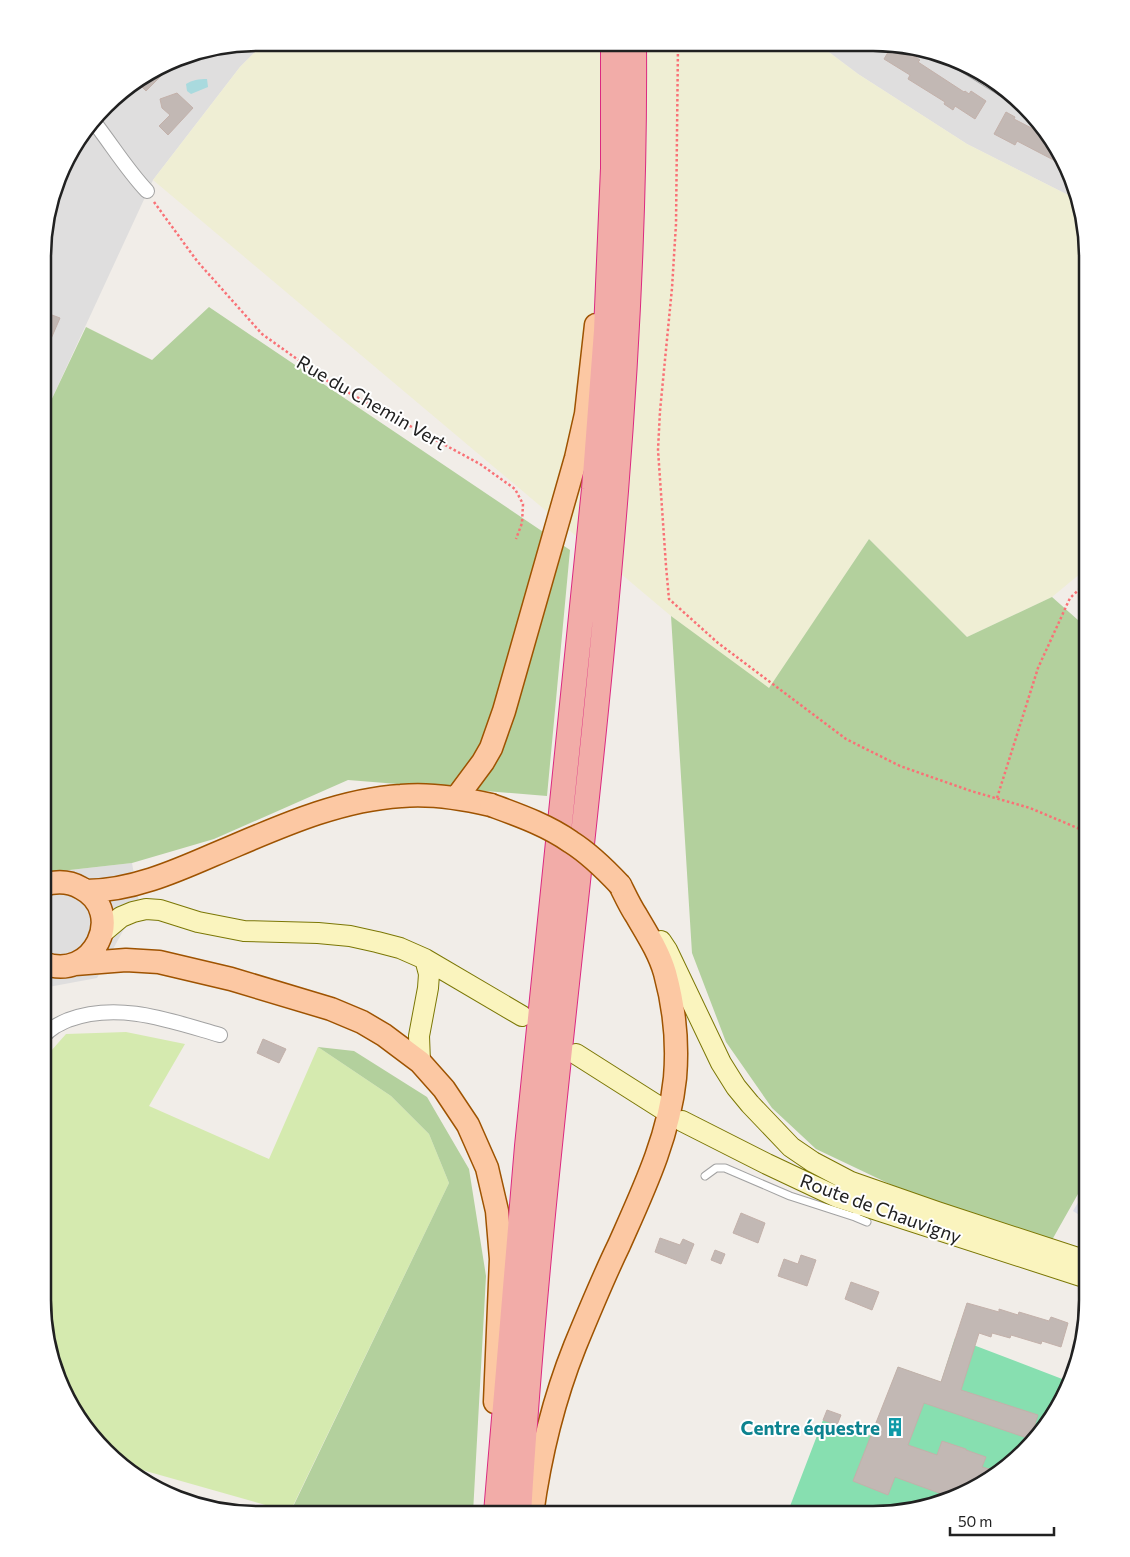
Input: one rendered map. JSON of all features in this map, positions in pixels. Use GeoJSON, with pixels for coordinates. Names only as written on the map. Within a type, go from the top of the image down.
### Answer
{"type":"FeatureCollection","features":[{"type":"Feature","properties":{"kind":"highway"},"geometry":{"type":"LineString","coordinates":[[496,1506],[527,1146],[594,489],[606,331],[613,168],[613,51]]}},
{"type":"Feature","properties":{"kind":"highway"},"geometry":{"type":"LineString","coordinates":[[519,1506],[541,1240],[601,672],[614,516],[631,233],[634,51]]}},
{"type":"Feature","properties":{"kind":"main road"},"geometry":{"type":"LineString","coordinates":[[457,798],[483,762],[498,730],[576,458],[586,414],[613,168]]}},
{"type":"Feature","properties":{"kind":"main road"},"geometry":{"type":"LineString","coordinates":[[86,891],[117,887],[167,874],[292,823],[348,804],[401,795],[457,798],[491,804],[531,820],[570,841],[599,863],[620,885],[634,913],[653,943],[665,972],[676,1046],[675,1078],[667,1123],[657,1158],[600,1287],[557,1394],[546,1432],[533,1506]]}},
{"type":"Feature","properties":{"kind":"main road"},"geometry":{"type":"LineString","coordinates":[[51,884],[59,882],[73,884],[86,891],[94,899],[100,910],[102,933],[98,943],[92,952],[75,964]]}},
{"type":"Feature","properties":{"kind":"main road","name":"Route de Chauvigny"},"geometry":{"type":"LineString","coordinates":[[620,885],[634,899],[667,950],[721,1063],[736,1087],[791,1147],[821,1166],[862,1208],[959,1220],[1079,1258]]}},
{"type":"Feature","properties":{"kind":"main road"},"geometry":{"type":"LineString","coordinates":[[102,933],[121,917],[146,909],[160,910],[198,922],[244,931],[350,936],[400,948],[425,959],[522,1016]]}},
{"type":"Feature","properties":{"kind":"main road"},"geometry":{"type":"LineString","coordinates":[[420,1062],[419,1036],[429,974],[425,959]]}},
{"type":"Feature","properties":{"kind":"main road"},"geometry":{"type":"LineString","coordinates":[[51,966],[62,967],[75,964],[126,960],[160,962],[239,982],[331,1009],[362,1022],[384,1035],[420,1062],[444,1090],[468,1125],[487,1168],[497,1211],[501,1259],[496,1369],[495,1506]]}},
{"type":"Feature","properties":{"kind":"main road"},"geometry":{"type":"LineString","coordinates":[[576,1054],[661,1108]]}},
{"type":"Feature","properties":{"kind":"main road","name":"Route de Chauvigny"},"geometry":{"type":"LineString","coordinates":[[682,1121],[805,1183],[862,1208],[1079,1276]]}},
{"type":"Feature","properties":{"kind":"street"},"geometry":{"type":"LineString","coordinates":[[98,127],[130,174],[147,191]]}},
{"type":"Feature","properties":{"kind":"street"},"geometry":{"type":"LineString","coordinates":[[51,1030],[57,1024],[76,1017],[100,1012],[128,1012],[156,1017],[220,1035]]}},
{"type":"Feature","properties":{"kind":"lane"},"geometry":{"type":"LineString","coordinates":[[705,1176],[716,1168],[725,1168],[790,1196],[862,1208]]}},
{"type":"Feature","properties":{"kind":"path"},"geometry":{"type":"LineString","coordinates":[[678,51],[676,224],[658,450],[669,599],[718,643],[846,739],[900,766],[1030,808],[1079,829]]}},
{"type":"Feature","properties":{"kind":"path","name":"Rue du Chemin Vert"},"geometry":{"type":"LineString","coordinates":[[147,191],[197,261],[262,334],[330,382],[480,464],[515,490],[524,504],[522,523],[516,539]]}},
{"type":"Feature","properties":{"kind":"path"},"geometry":{"type":"LineString","coordinates":[[997,798],[1038,668],[1070,598],[1079,590]]}},
{"type":"Feature","properties":{"kind":"shaded area"},"geometry":{"type":"Polygon","coordinates":[[[256,51],[240,67],[153,180],[51,401],[51,257],[53,230],[62,191],[79,154],[111,111],[143,86],[166,72],[204,58],[230,53],[256,51]]]}},
{"type":"Feature","properties":{"kind":"shaded area"},"geometry":{"type":"Polygon","coordinates":[[[827,51],[900,53],[926,58],[964,72],[1009,102],[1028,121],[1058,166],[1069,196],[967,144],[858,74],[827,51]]]}},
{"type":"Feature","properties":{"kind":"shaded area"},"geometry":{"type":"Polygon","coordinates":[[[132,863],[139,902],[97,978],[51,987],[51,872],[132,863]]]}},
{"type":"Feature","properties":{"kind":"shaded area"},"geometry":{"type":"Polygon","coordinates":[[[1079,1201],[1079,1215],[1073,1211],[1079,1201]]]}},
{"type":"Feature","properties":{"kind":"green space"},"geometry":{"type":"Polygon","coordinates":[[[257,51],[827,51],[858,74],[967,144],[1069,196],[1075,217],[1079,257],[1079,575],[1052,597],[967,637],[869,539],[769,689],[671,616],[153,180],[240,67],[257,51]]]}},
{"type":"Feature","properties":{"kind":"green space"},"geometry":{"type":"Polygon","coordinates":[[[209,307],[570,550],[547,796],[348,780],[214,839],[132,863],[51,872],[51,401],[86,327],[152,360],[209,307]]]}},
{"type":"Feature","properties":{"kind":"green space"},"geometry":{"type":"Polygon","coordinates":[[[869,539],[967,637],[1052,597],[1079,621],[1079,1192],[1052,1240],[896,1187],[816,1149],[772,1108],[726,1042],[692,953],[671,616],[769,688],[869,539]]]}},
{"type":"Feature","properties":{"kind":"green space"},"geometry":{"type":"Polygon","coordinates":[[[126,1032],[185,1044],[149,1106],[269,1159],[318,1047],[391,1096],[429,1134],[449,1183],[293,1506],[269,1506],[141,1470],[121,1455],[102,1436],[72,1391],[62,1366],[55,1340],[51,1300],[51,1051],[66,1034],[126,1032]]]}},
{"type":"Feature","properties":{"kind":"green space"},"geometry":{"type":"Polygon","coordinates":[[[318,1047],[354,1051],[427,1097],[469,1169],[486,1276],[473,1506],[293,1506],[449,1183],[429,1134],[391,1096],[318,1047]]]}},
{"type":"Feature","properties":{"kind":"green space"},"geometry":{"type":"Polygon","coordinates":[[[955,1338],[1063,1379],[1044,1414],[1019,1446],[987,1471],[964,1485],[926,1499],[900,1504],[873,1506],[790,1506],[823,1420],[872,1436],[898,1367],[941,1382],[955,1338]]]}},
{"type":"Feature","properties":{"kind":"water"},"geometry":{"type":"Polygon","coordinates":[[[207,79],[208,87],[191,94],[187,91],[186,84],[196,80],[207,79]]]}},
{"type":"Feature","properties":{"kind":"building"},"geometry":{"type":"Polygon","coordinates":[[[888,52],[912,55],[920,60],[918,62],[964,92],[969,94],[971,91],[986,101],[975,119],[955,106],[953,110],[944,104],[945,102],[908,79],[910,75],[884,59],[888,52]]]}},
{"type":"Feature","properties":{"kind":"building"},"geometry":{"type":"Polygon","coordinates":[[[164,73],[146,91],[142,87],[164,73]]]}},
{"type":"Feature","properties":{"kind":"building"},"geometry":{"type":"Polygon","coordinates":[[[177,93],[193,108],[168,135],[159,126],[170,115],[162,108],[160,99],[177,93]]]}},
{"type":"Feature","properties":{"kind":"building"},"geometry":{"type":"Polygon","coordinates":[[[1006,112],[1015,117],[1014,119],[1034,129],[1055,161],[1017,141],[1015,145],[994,134],[1006,112]]]}},
{"type":"Feature","properties":{"kind":"building"},"geometry":{"type":"Polygon","coordinates":[[[51,315],[60,318],[51,339],[51,315]]]}},
{"type":"Feature","properties":{"kind":"building"},"geometry":{"type":"Polygon","coordinates":[[[263,1039],[286,1049],[279,1063],[257,1053],[263,1039]]]}},
{"type":"Feature","properties":{"kind":"building"},"geometry":{"type":"Polygon","coordinates":[[[741,1213],[765,1223],[758,1243],[733,1233],[741,1213]]]}},
{"type":"Feature","properties":{"kind":"building"},"geometry":{"type":"Polygon","coordinates":[[[660,1238],[680,1245],[683,1239],[694,1244],[686,1264],[655,1252],[660,1238]]]}},
{"type":"Feature","properties":{"kind":"building"},"geometry":{"type":"Polygon","coordinates":[[[715,1250],[725,1254],[721,1264],[711,1260],[715,1250]]]}},
{"type":"Feature","properties":{"kind":"building"},"geometry":{"type":"Polygon","coordinates":[[[801,1255],[816,1260],[807,1286],[778,1276],[784,1259],[798,1264],[801,1255]]]}},
{"type":"Feature","properties":{"kind":"building"},"geometry":{"type":"Polygon","coordinates":[[[851,1282],[879,1292],[872,1310],[845,1299],[851,1282]]]}},
{"type":"Feature","properties":{"kind":"building"},"geometry":{"type":"Polygon","coordinates":[[[967,1303],[999,1312],[999,1309],[1018,1315],[1019,1312],[1049,1321],[1051,1317],[1068,1323],[1061,1347],[1042,1341],[1041,1344],[1011,1335],[1010,1338],[992,1333],[991,1337],[979,1333],[961,1390],[1038,1415],[1034,1428],[1026,1438],[924,1403],[908,1445],[937,1455],[942,1441],[986,1457],[982,1467],[990,1469],[964,1485],[942,1494],[895,1477],[888,1495],[853,1481],[898,1367],[941,1382],[967,1303]]]}},
{"type":"Feature","properties":{"kind":"building"},"geometry":{"type":"Polygon","coordinates":[[[827,1410],[841,1415],[837,1425],[823,1420],[827,1410]]]}},
{"type":"Feature","properties":{"kind":"place","name":"Centre équestre"},"geometry":{"type":"Point","coordinates":[895,1427]}}]}
